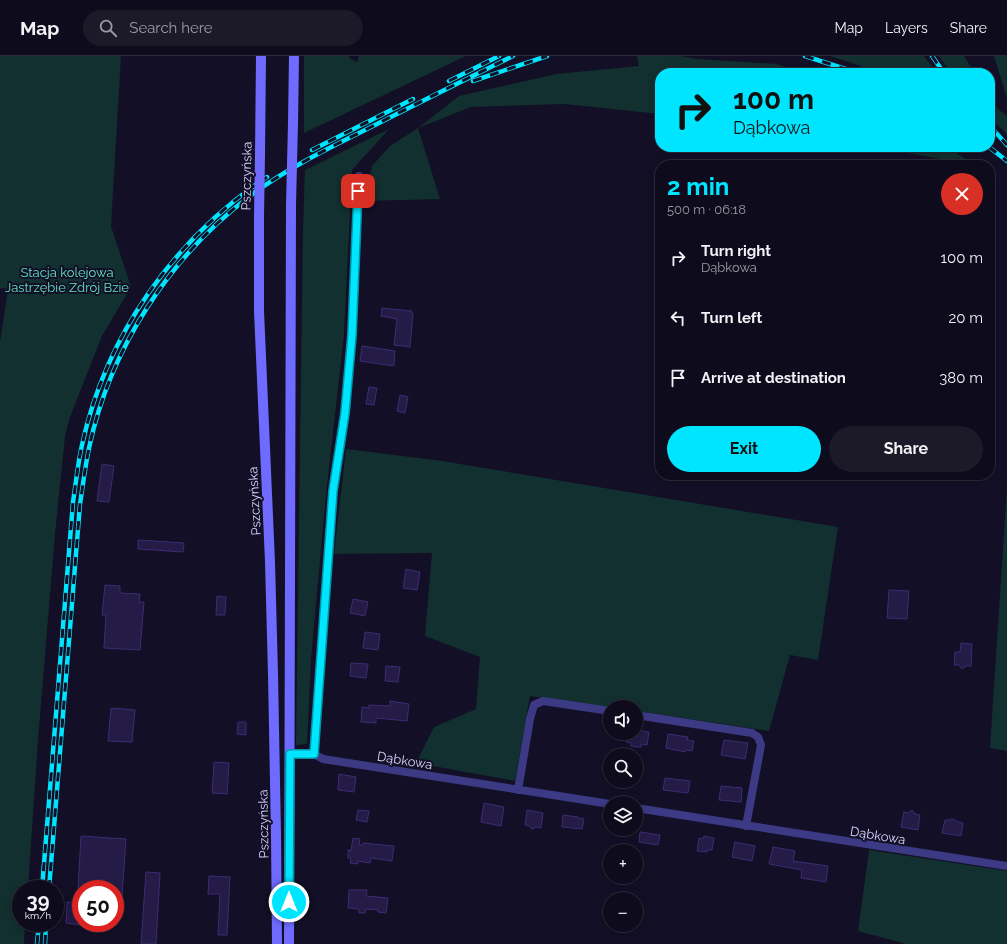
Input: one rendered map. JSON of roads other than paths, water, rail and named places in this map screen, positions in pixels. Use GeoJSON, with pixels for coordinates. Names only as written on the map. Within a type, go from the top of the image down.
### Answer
{"type":"FeatureCollection","features":[{"type":"Feature","properties":{"kind":"main road","name":"Pszczyńska"},"geometry":{"type":"LineString","coordinates":[[261,56],[259,311],[270,554],[277,944]]}},
{"type":"Feature","properties":{"kind":"main road","name":"Pszczyńska"},"geometry":{"type":"LineString","coordinates":[[289,944],[289,411],[294,56]]}},
{"type":"Feature","properties":{"kind":"street"},"geometry":{"type":"LineString","coordinates":[[314,754],[333,491],[345,413],[352,335],[359,176]]}},
{"type":"Feature","properties":{"kind":"street"},"geometry":{"type":"LineString","coordinates":[[518,790],[530,719],[534,705],[543,701],[603,710]]}},
{"type":"Feature","properties":{"kind":"street"},"geometry":{"type":"LineString","coordinates":[[643,716],[752,733],[758,737],[761,745],[746,826]]}},
{"type":"Feature","properties":{"kind":"street","name":"Dąbkowa"},"geometry":{"type":"LineString","coordinates":[[290,754],[314,754],[323,759],[603,803]]}},
{"type":"Feature","properties":{"kind":"street","name":"Dąbkowa"},"geometry":{"type":"LineString","coordinates":[[643,809],[1007,866]]}},
{"type":"Feature","properties":{"kind":"railway"},"geometry":{"type":"LineString","coordinates":[[449,81],[499,56]]}},
{"type":"Feature","properties":{"kind":"railway"},"geometry":{"type":"LineString","coordinates":[[50,880],[80,504],[85,469],[99,411],[112,375],[128,341],[147,308],[169,276],[194,247],[221,220],[250,196],[292,168],[322,152],[513,56]]}},
{"type":"Feature","properties":{"kind":"railway"},"geometry":{"type":"LineString","coordinates":[[473,81],[547,56]]}},
{"type":"Feature","properties":{"kind":"railway"},"geometry":{"type":"LineString","coordinates":[[805,56],[842,68]]}},
{"type":"Feature","properties":{"kind":"railway"},"geometry":{"type":"LineString","coordinates":[[932,56],[940,68]]}},
{"type":"Feature","properties":{"kind":"railway"},"geometry":{"type":"LineString","coordinates":[[312,150],[413,99]]}},
{"type":"Feature","properties":{"kind":"railway"},"geometry":{"type":"LineString","coordinates":[[995,132],[1007,145]]}},
{"type":"Feature","properties":{"kind":"railway"},"geometry":{"type":"LineString","coordinates":[[995,152],[1007,161]]}},
{"type":"Feature","properties":{"kind":"railway"},"geometry":{"type":"LineString","coordinates":[[43,880],[73,502],[82,445],[93,404],[108,365],[127,328],[149,293],[174,260],[202,230],[233,202],[267,177]]}},
{"type":"Feature","properties":{"kind":"railway"},"geometry":{"type":"LineString","coordinates":[[37,944],[38,932]]}},
{"type":"Feature","properties":{"kind":"railway"},"geometry":{"type":"LineString","coordinates":[[45,944],[46,932]]}},
{"type":"Feature","properties":{"kind":"park label","name":"Stacja kolejowa Jastrzębie Zdrój Bzie"},"geometry":{"type":"Point","coordinates":[67,280]}}]}
